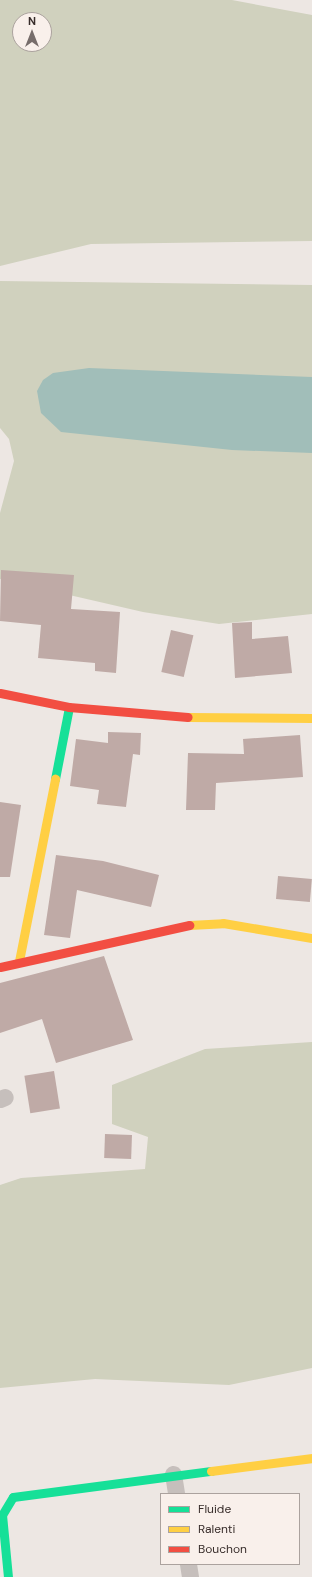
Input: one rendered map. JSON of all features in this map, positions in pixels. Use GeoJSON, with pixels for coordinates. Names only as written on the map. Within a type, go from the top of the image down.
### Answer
{"type":"FeatureCollection","features":[{"type":"Feature","properties":{"kind":"street"},"geometry":{"type":"LineString","coordinates":[[0,693],[69,707],[190,717],[312,718]]}},
{"type":"Feature","properties":{"kind":"street"},"geometry":{"type":"LineString","coordinates":[[18,961],[69,707]]}},
{"type":"Feature","properties":{"kind":"street"},"geometry":{"type":"LineString","coordinates":[[0,967],[18,961],[187,925],[230,924],[312,938]]}},
{"type":"Feature","properties":{"kind":"street"},"geometry":{"type":"LineString","coordinates":[[8,1577],[2,1515],[13,1497],[173,1474],[312,1458]]}},
{"type":"Feature","properties":{"kind":"street"},"geometry":{"type":"LineString","coordinates":[[173,1474],[176,1493]]}},
{"type":"Feature","properties":{"kind":"street"},"geometry":{"type":"LineString","coordinates":[[188,1565],[190,1577]]}},
{"type":"Feature","properties":{"kind":"green space"},"geometry":{"type":"Polygon","coordinates":[[[0,0],[232,0],[312,15],[312,241],[91,244],[0,266],[0,0]]]}},
{"type":"Feature","properties":{"kind":"green space"},"geometry":{"type":"Polygon","coordinates":[[[0,281],[312,285],[312,614],[219,624],[143,612],[0,579],[0,513],[14,461],[9,439],[0,428],[0,281]]]}},
{"type":"Feature","properties":{"kind":"green space"},"geometry":{"type":"Polygon","coordinates":[[[312,1042],[312,1368],[229,1385],[95,1379],[0,1388],[0,1185],[21,1178],[145,1169],[148,1137],[112,1124],[112,1085],[205,1049],[312,1042]]]}},
{"type":"Feature","properties":{"kind":"water"},"geometry":{"type":"Polygon","coordinates":[[[89,368],[312,377],[312,453],[232,450],[61,432],[41,413],[37,391],[43,380],[53,373],[89,368]]]}},
{"type":"Feature","properties":{"kind":"building"},"geometry":{"type":"Polygon","coordinates":[[[1,570],[74,575],[71,609],[120,612],[116,673],[95,671],[95,663],[38,658],[41,625],[0,621],[1,570]]]}},
{"type":"Feature","properties":{"kind":"building"},"geometry":{"type":"Polygon","coordinates":[[[252,622],[252,639],[288,636],[292,673],[235,678],[232,623],[252,622]]]}},
{"type":"Feature","properties":{"kind":"building"},"geometry":{"type":"Polygon","coordinates":[[[171,630],[193,635],[184,677],[161,672],[171,630]]]}},
{"type":"Feature","properties":{"kind":"building"},"geometry":{"type":"Polygon","coordinates":[[[108,732],[141,733],[140,755],[133,754],[126,807],[97,804],[99,790],[70,786],[76,739],[108,743],[108,732]]]}},
{"type":"Feature","properties":{"kind":"building"},"geometry":{"type":"Polygon","coordinates":[[[300,735],[303,777],[216,783],[215,810],[186,810],[188,753],[244,754],[243,739],[300,735]]]}},
{"type":"Feature","properties":{"kind":"building"},"geometry":{"type":"Polygon","coordinates":[[[0,802],[21,805],[10,877],[0,877],[0,802]]]}},
{"type":"Feature","properties":{"kind":"building"},"geometry":{"type":"Polygon","coordinates":[[[56,855],[103,861],[159,875],[151,907],[77,890],[70,938],[44,935],[56,855]]]}},
{"type":"Feature","properties":{"kind":"building"},"geometry":{"type":"Polygon","coordinates":[[[278,876],[312,879],[310,902],[276,899],[278,876]]]}},
{"type":"Feature","properties":{"kind":"building"},"geometry":{"type":"Polygon","coordinates":[[[104,956],[133,1040],[56,1063],[42,1019],[0,1033],[0,983],[104,956]]]}},
{"type":"Feature","properties":{"kind":"building"},"geometry":{"type":"Polygon","coordinates":[[[54,1071],[60,1109],[30,1113],[24,1076],[54,1071]]]}},
{"type":"Feature","properties":{"kind":"building"},"geometry":{"type":"Polygon","coordinates":[[[105,1134],[132,1135],[131,1159],[104,1158],[105,1134]]]}},
{"type":"Feature","properties":{"kind":"traffic: fast"},"geometry":{"type":"LineString","coordinates":[[55,779],[69,707]]}},
{"type":"Feature","properties":{"kind":"traffic: fast"},"geometry":{"type":"LineString","coordinates":[[8,1577],[2,1515],[13,1497],[211,1471]]}},
{"type":"Feature","properties":{"kind":"traffic: slow"},"geometry":{"type":"LineString","coordinates":[[188,717],[312,718]]}},
{"type":"Feature","properties":{"kind":"traffic: slow"},"geometry":{"type":"LineString","coordinates":[[19,961],[55,779]]}},
{"type":"Feature","properties":{"kind":"traffic: slow"},"geometry":{"type":"LineString","coordinates":[[189,925],[223,923],[312,938]]}},
{"type":"Feature","properties":{"kind":"traffic: slow"},"geometry":{"type":"LineString","coordinates":[[211,1471],[312,1458]]}},
{"type":"Feature","properties":{"kind":"traffic: jam"},"geometry":{"type":"LineString","coordinates":[[0,693],[69,707],[188,717]]}},
{"type":"Feature","properties":{"kind":"traffic: jam"},"geometry":{"type":"LineString","coordinates":[[0,967],[189,925]]}}]}
